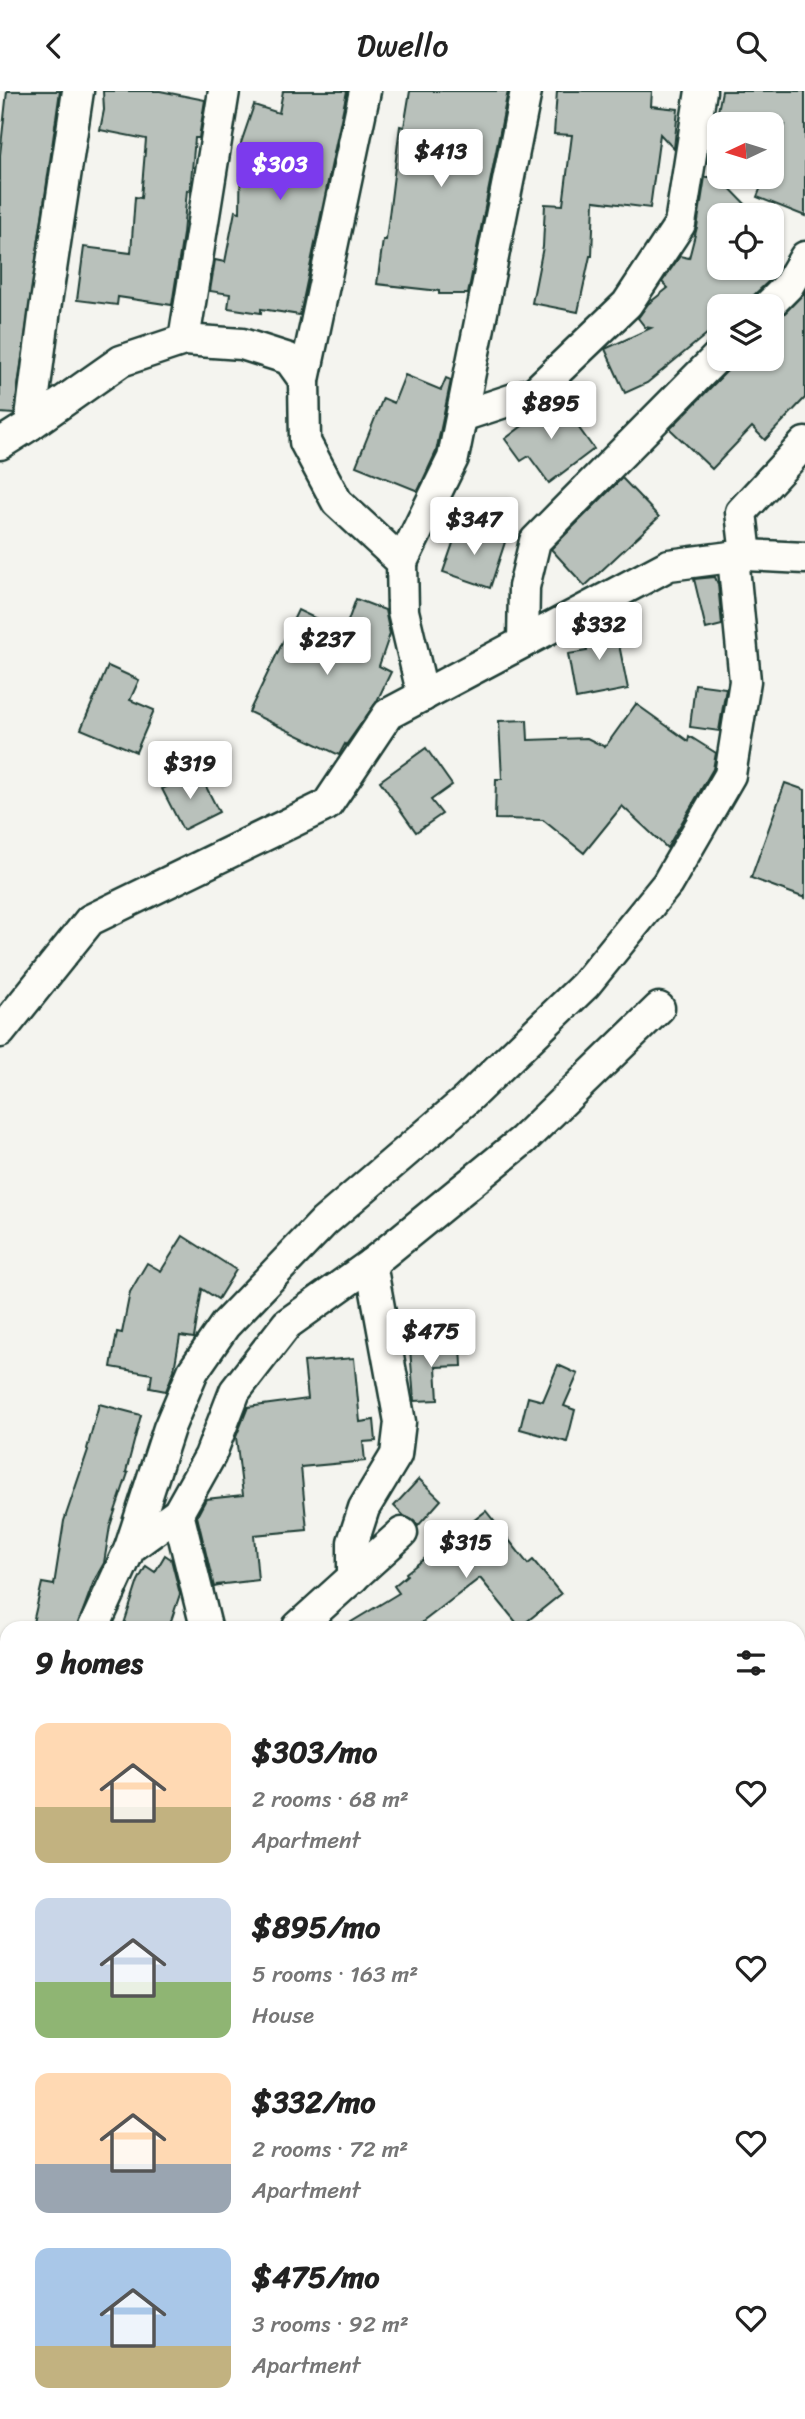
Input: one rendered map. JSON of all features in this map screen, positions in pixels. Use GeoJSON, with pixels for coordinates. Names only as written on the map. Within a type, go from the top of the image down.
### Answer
{"type":"FeatureCollection","features":[{"type":"Feature","properties":{"kind":"street"},"geometry":{"type":"LineString","coordinates":[[30,425],[78,91]]}},
{"type":"Feature","properties":{"kind":"street"},"geometry":{"type":"LineString","coordinates":[[184,340],[224,91]]}},
{"type":"Feature","properties":{"kind":"street"},"geometry":{"type":"LineString","coordinates":[[365,91],[304,380],[305,442],[337,502],[402,562]]}},
{"type":"Feature","properties":{"kind":"street"},"geometry":{"type":"LineString","coordinates":[[423,696],[403,611],[402,562],[453,458],[526,91]]}},
{"type":"Feature","properties":{"kind":"street"},"geometry":{"type":"LineString","coordinates":[[462,416],[535,392],[627,304],[680,224],[701,91]]}},
{"type":"Feature","properties":{"kind":"street"},"geometry":{"type":"LineString","coordinates":[[780,294],[788,286],[805,257]]}},
{"type":"Feature","properties":{"kind":"street"},"geometry":{"type":"LineString","coordinates":[[0,444],[121,361],[184,340],[242,344],[265,351],[289,359],[304,380]]}},
{"type":"Feature","properties":{"kind":"street"},"geometry":{"type":"LineString","coordinates":[[523,642],[524,587],[534,541],[707,367]]}},
{"type":"Feature","properties":{"kind":"street"},"geometry":{"type":"LineString","coordinates":[[97,1621],[130,1548],[169,1428],[193,1371],[225,1325],[324,1221],[465,1101],[585,985],[667,884],[730,775],[745,681],[739,556],[741,512],[805,443]]}},
{"type":"Feature","properties":{"kind":"street"},"geometry":{"type":"LineString","coordinates":[[0,1032],[90,920],[327,805],[388,714],[669,565],[739,556],[805,558]]}},
{"type":"Feature","properties":{"kind":"street"},"geometry":{"type":"LineString","coordinates":[[130,1548],[178,1513],[210,1455],[235,1391],[287,1324],[371,1264],[523,1140],[659,1008]]}},
{"type":"Feature","properties":{"kind":"street"},"geometry":{"type":"LineString","coordinates":[[353,1578],[353,1542],[364,1508],[396,1455],[400,1422],[371,1264]]}},
{"type":"Feature","properties":{"kind":"street"},"geometry":{"type":"LineString","coordinates":[[178,1513],[205,1621]]}},
{"type":"Feature","properties":{"kind":"street"},"geometry":{"type":"LineString","coordinates":[[305,1621],[402,1533]]}},
{"type":"Feature","properties":{"kind":"building"},"geometry":{"type":"Polygon","coordinates":[[[7,91],[60,91],[14,414],[0,413],[0,155],[7,91]]]}},
{"type":"Feature","properties":{"kind":"building"},"geometry":{"type":"Polygon","coordinates":[[[103,91],[160,91],[205,100],[199,138],[195,138],[190,191],[187,190],[172,305],[118,297],[117,305],[77,300],[84,247],[131,253],[135,197],[141,198],[146,139],[100,130],[104,110],[103,91]]]}},
{"type":"Feature","properties":{"kind":"building"},"geometry":{"type":"Polygon","coordinates":[[[283,91],[347,91],[300,315],[261,309],[261,313],[228,308],[230,294],[210,291],[215,260],[225,262],[235,211],[240,212],[241,143],[254,105],[279,113],[283,91]]]}},
{"type":"Feature","properties":{"kind":"building"},"geometry":{"type":"Polygon","coordinates":[[[410,91],[508,91],[468,294],[439,294],[439,291],[377,284],[383,240],[386,240],[400,126],[404,127],[410,91]]]}},
{"type":"Feature","properties":{"kind":"building"},"geometry":{"type":"Polygon","coordinates":[[[557,91],[652,91],[651,106],[678,109],[674,149],[660,134],[650,208],[594,201],[592,256],[578,312],[532,303],[543,247],[545,204],[563,205],[572,135],[554,134],[557,91]]]}},
{"type":"Feature","properties":{"kind":"building"},"geometry":{"type":"Polygon","coordinates":[[[722,91],[805,91],[805,216],[784,208],[784,203],[772,203],[757,197],[760,189],[784,189],[784,112],[718,111],[722,91]]]}},
{"type":"Feature","properties":{"kind":"building"},"geometry":{"type":"Polygon","coordinates":[[[707,177],[707,189],[731,189],[744,203],[707,203],[707,280],[770,280],[754,294],[707,294],[707,334],[647,383],[625,393],[605,349],[651,328],[645,327],[638,318],[648,304],[668,288],[662,282],[680,256],[689,258],[707,177]]]}},
{"type":"Feature","properties":{"kind":"building"},"geometry":{"type":"Polygon","coordinates":[[[805,292],[805,398],[765,440],[752,427],[712,469],[670,429],[727,371],[784,371],[784,314],[805,292]]]}},
{"type":"Feature","properties":{"kind":"building"},"geometry":{"type":"Polygon","coordinates":[[[405,375],[441,390],[446,378],[451,380],[436,452],[418,491],[356,466],[383,398],[394,403],[405,375]]]}},
{"type":"Feature","properties":{"kind":"building"},"geometry":{"type":"Polygon","coordinates":[[[558,399],[594,449],[549,483],[529,456],[521,461],[505,439],[558,399]]]}},
{"type":"Feature","properties":{"kind":"building"},"geometry":{"type":"Polygon","coordinates":[[[622,478],[659,517],[585,586],[551,549],[622,478]]]}},
{"type":"Feature","properties":{"kind":"building"},"geometry":{"type":"Polygon","coordinates":[[[459,526],[505,542],[490,588],[443,572],[459,526]]]}},
{"type":"Feature","properties":{"kind":"building"},"geometry":{"type":"Polygon","coordinates":[[[715,577],[722,625],[706,629],[694,579],[715,577]]]}},
{"type":"Feature","properties":{"kind":"building"},"geometry":{"type":"Polygon","coordinates":[[[356,599],[385,610],[390,634],[379,666],[391,672],[377,701],[339,755],[249,712],[298,610],[344,632],[356,599]]]}},
{"type":"Feature","properties":{"kind":"building"},"geometry":{"type":"Polygon","coordinates":[[[613,615],[628,689],[576,699],[568,654],[587,651],[583,631],[613,615]]]}},
{"type":"Feature","properties":{"kind":"building"},"geometry":{"type":"Polygon","coordinates":[[[108,666],[139,680],[130,700],[154,710],[136,752],[81,729],[108,666]]]}},
{"type":"Feature","properties":{"kind":"building"},"geometry":{"type":"Polygon","coordinates":[[[695,684],[726,688],[719,731],[690,727],[695,684]]]}},
{"type":"Feature","properties":{"kind":"building"},"geometry":{"type":"Polygon","coordinates":[[[636,704],[688,741],[689,736],[716,753],[713,769],[667,848],[622,806],[584,853],[543,820],[495,819],[496,779],[502,779],[499,721],[527,720],[528,740],[587,738],[605,747],[636,704]]]}},
{"type":"Feature","properties":{"kind":"building"},"geometry":{"type":"Polygon","coordinates":[[[426,748],[452,785],[431,800],[442,814],[416,832],[380,781],[426,748]]]}},
{"type":"Feature","properties":{"kind":"building"},"geometry":{"type":"Polygon","coordinates":[[[198,771],[219,812],[183,830],[162,789],[198,771]]]}},
{"type":"Feature","properties":{"kind":"building"},"geometry":{"type":"Polygon","coordinates":[[[785,783],[805,790],[805,898],[751,878],[785,783]]]}},
{"type":"Feature","properties":{"kind":"building"},"geometry":{"type":"Polygon","coordinates":[[[183,1236],[236,1270],[218,1299],[202,1289],[194,1338],[180,1336],[174,1370],[166,1391],[150,1388],[152,1374],[111,1367],[117,1332],[122,1333],[130,1292],[147,1263],[161,1271],[183,1236]]]}},
{"type":"Feature","properties":{"kind":"building"},"geometry":{"type":"Polygon","coordinates":[[[461,1345],[462,1366],[436,1367],[438,1400],[414,1401],[410,1348],[461,1345]]]}},
{"type":"Feature","properties":{"kind":"building"},"geometry":{"type":"Polygon","coordinates":[[[354,1358],[360,1422],[374,1420],[376,1441],[363,1442],[365,1461],[301,1467],[307,1530],[254,1535],[258,1580],[214,1587],[197,1516],[206,1499],[243,1495],[236,1437],[248,1407],[308,1399],[304,1362],[354,1358]]]}},
{"type":"Feature","properties":{"kind":"building"},"geometry":{"type":"Polygon","coordinates":[[[558,1365],[578,1374],[564,1406],[575,1410],[567,1442],[520,1429],[528,1397],[543,1401],[558,1365]]]}},
{"type":"Feature","properties":{"kind":"building"},"geometry":{"type":"Polygon","coordinates":[[[99,1404],[141,1415],[126,1472],[128,1473],[110,1526],[104,1563],[94,1581],[79,1621],[33,1621],[42,1583],[54,1585],[64,1521],[99,1404]]]}},
{"type":"Feature","properties":{"kind":"building"},"geometry":{"type":"Polygon","coordinates":[[[419,1479],[441,1500],[418,1526],[394,1506],[419,1479]]]}},
{"type":"Feature","properties":{"kind":"building"},"geometry":{"type":"Polygon","coordinates":[[[486,1511],[528,1564],[533,1560],[561,1594],[527,1621],[515,1621],[480,1578],[424,1621],[353,1621],[399,1593],[394,1586],[406,1573],[486,1511]]]}},
{"type":"Feature","properties":{"kind":"building"},"geometry":{"type":"Polygon","coordinates":[[[165,1555],[171,1559],[180,1594],[171,1621],[125,1621],[138,1581],[146,1566],[155,1572],[165,1555]]]}}]}
